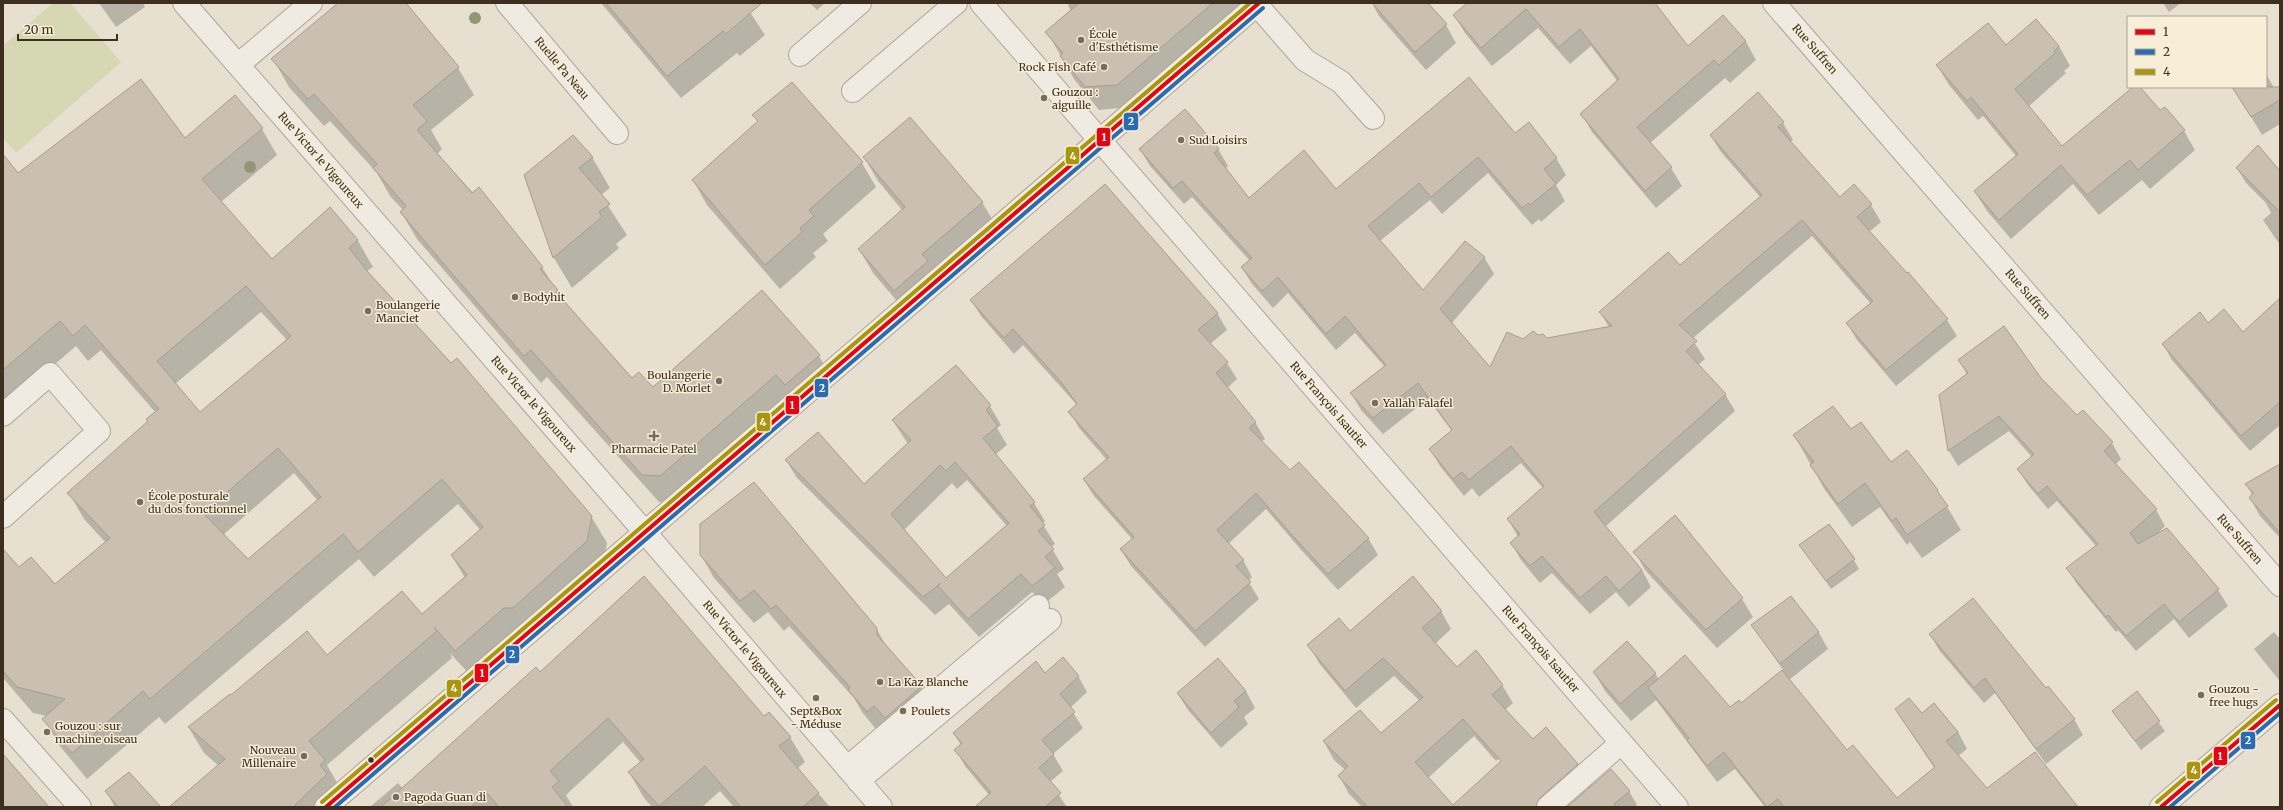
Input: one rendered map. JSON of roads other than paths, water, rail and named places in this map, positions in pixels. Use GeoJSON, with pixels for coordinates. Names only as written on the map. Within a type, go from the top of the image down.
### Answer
{"type":"FeatureCollection","features":[{"type":"Feature","properties":{"kind":"street","name":"Rue Victor le Vigoureux"},"geometry":{"type":"LineString","coordinates":[[184,3],[646,533],[881,807]]}},
{"type":"Feature","properties":{"kind":"street"},"geometry":{"type":"LineString","coordinates":[[238,65],[311,3]]}},
{"type":"Feature","properties":{"kind":"street","name":"Ruelle Pa Neau"},"geometry":{"type":"LineString","coordinates":[[507,3],[617,133]]}},
{"type":"Feature","properties":{"kind":"street"},"geometry":{"type":"LineString","coordinates":[[800,55],[860,3]]}},
{"type":"Feature","properties":{"kind":"street"},"geometry":{"type":"LineString","coordinates":[[853,91],[956,3]]}},
{"type":"Feature","properties":{"kind":"street","name":"Rue François Isautier"},"geometry":{"type":"LineString","coordinates":[[981,3],[1676,807]]}},
{"type":"Feature","properties":{"kind":"street","name":"Rue Suffren"},"geometry":{"type":"LineString","coordinates":[[1774,3],[2280,585]]}},
{"type":"Feature","properties":{"kind":"street"},"geometry":{"type":"LineString","coordinates":[[326,807],[646,533],[1258,4],[1306,60],[1341,82],[1373,118]]}},
{"type":"Feature","properties":{"kind":"street"},"geometry":{"type":"LineString","coordinates":[[3,415],[50,374],[99,431],[3,517]]}},
{"type":"Feature","properties":{"kind":"street"},"geometry":{"type":"LineString","coordinates":[[853,775],[1044,613]]}},
{"type":"Feature","properties":{"kind":"street"},"geometry":{"type":"LineString","coordinates":[[2161,807],[2280,705]]}},
{"type":"Feature","properties":{"kind":"street"},"geometry":{"type":"LineString","coordinates":[[3,720],[80,807]]}},
{"type":"Feature","properties":{"kind":"street"},"geometry":{"type":"LineString","coordinates":[[1548,807],[1621,742]]}},
{"type":"Feature","properties":{"kind":"place","name":"École d'Esthétisme"},"geometry":{"type":"Point","coordinates":[1081,40]}},
{"type":"Feature","properties":{"kind":"place","name":"Rock Fish Café"},"geometry":{"type":"Point","coordinates":[1104,67]}},
{"type":"Feature","properties":{"kind":"place","name":"Gouzou : aiguille"},"geometry":{"type":"Point","coordinates":[1044,98]}},
{"type":"Feature","properties":{"kind":"place","name":"Sud Loisirs"},"geometry":{"type":"Point","coordinates":[1181,140]}},
{"type":"Feature","properties":{"kind":"place","name":"Bodyhit"},"geometry":{"type":"Point","coordinates":[515,297]}},
{"type":"Feature","properties":{"kind":"place","name":"Boulangerie Manciet"},"geometry":{"type":"Point","coordinates":[368,311]}},
{"type":"Feature","properties":{"kind":"place","name":"Boulangerie D. Morlet"},"geometry":{"type":"Point","coordinates":[719,381]}},
{"type":"Feature","properties":{"kind":"place","name":"Yallah Falafel"},"geometry":{"type":"Point","coordinates":[1375,403]}},
{"type":"Feature","properties":{"kind":"place","name":"Pharmacie Patel"},"geometry":{"type":"Point","coordinates":[654,436]}},
{"type":"Feature","properties":{"kind":"place","name":"École posturale du dos fonctionnel"},"geometry":{"type":"Point","coordinates":[140,502]}},
{"type":"Feature","properties":{"kind":"place","name":"La Kaz Blanche"},"geometry":{"type":"Point","coordinates":[880,682]}},
{"type":"Feature","properties":{"kind":"place","name":"Gouzou - free hugs"},"geometry":{"type":"Point","coordinates":[2201,695]}},
{"type":"Feature","properties":{"kind":"place","name":"Sept&Box - Méduse"},"geometry":{"type":"Point","coordinates":[816,698]}},
{"type":"Feature","properties":{"kind":"place","name":"Poulets"},"geometry":{"type":"Point","coordinates":[903,711]}},
{"type":"Feature","properties":{"kind":"place","name":"Gouzou : sur machine oiseau"},"geometry":{"type":"Point","coordinates":[47,732]}},
{"type":"Feature","properties":{"kind":"place","name":"Nouveau Millenaire"},"geometry":{"type":"Point","coordinates":[304,756]}},
{"type":"Feature","properties":{"kind":"place","name":"Pagoda Guan di"},"geometry":{"type":"Point","coordinates":[396,797]}}]}
